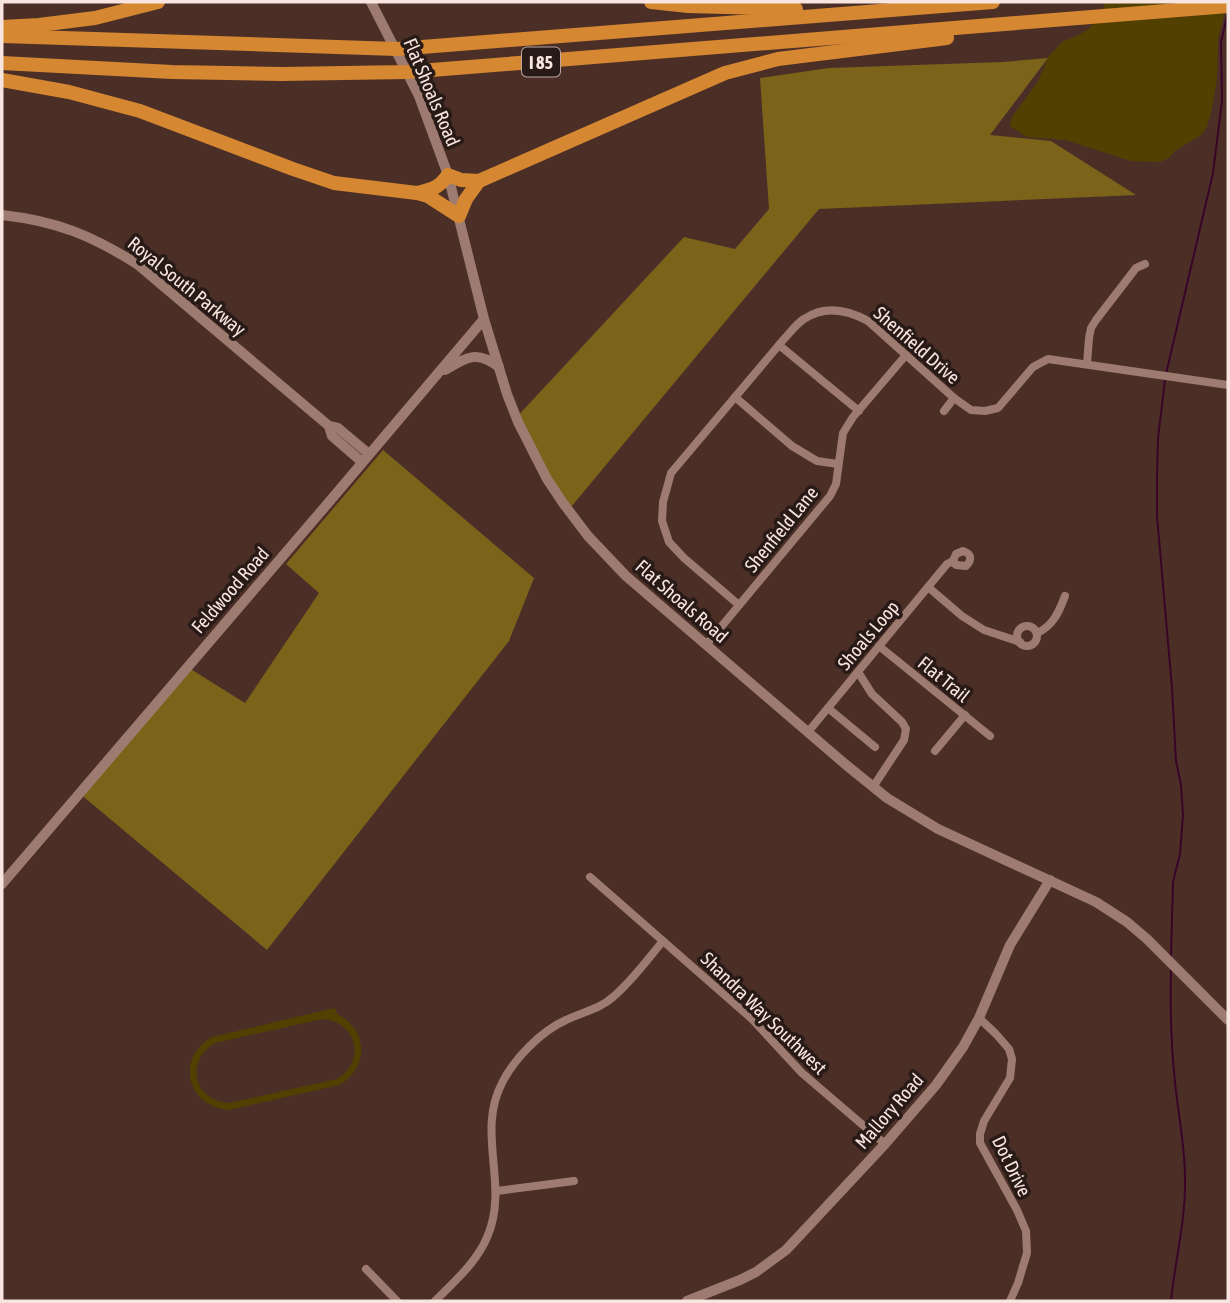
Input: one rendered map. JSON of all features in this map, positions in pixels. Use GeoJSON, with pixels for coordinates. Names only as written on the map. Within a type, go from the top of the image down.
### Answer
{"type":"FeatureCollection","features":[{"type":"Feature","properties":{"kind":"highway"},"geometry":{"type":"LineString","coordinates":[[2,27],[95,18],[158,2]]}},
{"type":"Feature","properties":{"kind":"highway"},"geometry":{"type":"LineString","coordinates":[[651,2],[688,6],[864,12]]}},
{"type":"Feature","properties":{"kind":"highway","name":"I 85"},"geometry":{"type":"LineString","coordinates":[[2,36],[397,49],[993,2]]}},
{"type":"Feature","properties":{"kind":"highway","name":"I 85"},"geometry":{"type":"LineString","coordinates":[[2,63],[172,72],[407,72],[1228,6]]}},
{"type":"Feature","properties":{"kind":"highway"},"geometry":{"type":"LineString","coordinates":[[416,193],[436,189],[448,175],[461,180],[479,181],[725,73],[778,59],[894,46],[1080,19]]}},
{"type":"Feature","properties":{"kind":"highway"},"geometry":{"type":"LineString","coordinates":[[2,80],[69,92],[140,111],[334,183],[428,196],[459,216],[466,199],[479,181]]}},
{"type":"Feature","properties":{"kind":"street","name":"Flat Shoals Road"},"geometry":{"type":"LineString","coordinates":[[372,2],[419,96],[448,175],[484,319],[507,394],[531,450],[563,503],[595,544],[626,576],[873,787],[938,829],[1096,902],[1127,922],[1228,1020]]}},
{"type":"Feature","properties":{"kind":"street","name":"Royal South Parkway"},"geometry":{"type":"LineString","coordinates":[[2,215],[30,218],[86,235],[137,264],[329,426],[332,436],[366,458]]}},
{"type":"Feature","properties":{"kind":"street"},"geometry":{"type":"LineString","coordinates":[[1087,364],[1089,338],[1096,320],[1136,268],[1145,264]]}},
{"type":"Feature","properties":{"kind":"street","name":"Shenfield Drive"},"geometry":{"type":"LineString","coordinates":[[738,605],[669,542],[662,521],[663,502],[671,473],[804,319],[822,311],[842,310],[855,313],[868,321],[971,410],[998,408],[1032,367],[1048,359],[1228,385]]}},
{"type":"Feature","properties":{"kind":"street","name":"Feldwood Road"},"geometry":{"type":"LineString","coordinates":[[2,884],[484,319]]}},
{"type":"Feature","properties":{"kind":"street"},"geometry":{"type":"LineString","coordinates":[[779,345],[859,411]]}},
{"type":"Feature","properties":{"kind":"street","name":"Shenfield Lane"},"geometry":{"type":"LineString","coordinates":[[706,645],[830,496],[836,484],[843,433],[906,355]]}},
{"type":"Feature","properties":{"kind":"street"},"geometry":{"type":"LineString","coordinates":[[436,376],[462,359],[478,356],[499,368]]}},
{"type":"Feature","properties":{"kind":"street"},"geometry":{"type":"LineString","coordinates":[[736,397],[792,446],[817,461],[838,464]]}},
{"type":"Feature","properties":{"kind":"street"},"geometry":{"type":"LineString","coordinates":[[944,411],[954,398]]}},
{"type":"Feature","properties":{"kind":"street","name":"Shoals Loop"},"geometry":{"type":"LineString","coordinates":[[808,732],[947,564],[953,561]]}},
{"type":"Feature","properties":{"kind":"street"},"geometry":{"type":"LineString","coordinates":[[928,587],[962,616],[984,630],[1025,646],[1032,645],[1037,640],[1037,633],[1031,626],[1022,627],[1018,632],[1020,642]]}},
{"type":"Feature","properties":{"kind":"street"},"geometry":{"type":"LineString","coordinates":[[1037,633],[1049,626],[1059,612],[1065,596]]}},
{"type":"Feature","properties":{"kind":"street","name":"Flat Trail"},"geometry":{"type":"LineString","coordinates":[[879,646],[990,736]]}},
{"type":"Feature","properties":{"kind":"street"},"geometry":{"type":"LineString","coordinates":[[858,672],[872,694],[906,729],[904,740],[873,787]]}},
{"type":"Feature","properties":{"kind":"street"},"geometry":{"type":"LineString","coordinates":[[828,708],[875,747]]}},
{"type":"Feature","properties":{"kind":"street"},"geometry":{"type":"LineString","coordinates":[[935,751],[965,715]]}},
{"type":"Feature","properties":{"kind":"street","name":"Shandra Way Southwest"},"geometry":{"type":"LineString","coordinates":[[590,877],[752,1019],[802,1073],[885,1144]]}},
{"type":"Feature","properties":{"kind":"street","name":"Mallory Road"},"geometry":{"type":"LineString","coordinates":[[687,1301],[740,1280],[778,1257],[885,1144],[936,1085],[979,1018],[1010,945],[1050,880]]}},
{"type":"Feature","properties":{"kind":"street"},"geometry":{"type":"LineString","coordinates":[[436,1301],[479,1252],[493,1222],[497,1191],[491,1121],[496,1096],[508,1072],[550,1028],[613,997],[663,941]]}},
{"type":"Feature","properties":{"kind":"street","name":"Dot Drive"},"geometry":{"type":"LineString","coordinates":[[979,1018],[1009,1049],[1012,1059],[1010,1078],[988,1113],[980,1134],[980,1143],[1026,1231],[1027,1254],[1010,1301]]}},
{"type":"Feature","properties":{"kind":"street"},"geometry":{"type":"LineString","coordinates":[[497,1191],[574,1181]]}},
{"type":"Feature","properties":{"kind":"street"},"geometry":{"type":"LineString","coordinates":[[366,1269],[397,1301]]}},
{"type":"Feature","properties":{"kind":"shaded area"},"geometry":{"type":"Polygon","coordinates":[[[1105,2],[1226,2],[1218,40],[1217,79],[1207,127],[1201,135],[1160,162],[1131,161],[1066,140],[1027,137],[1010,126],[1012,117],[1037,83],[1049,56],[1062,42],[1088,29],[1100,17],[1105,2]]]}},
{"type":"Feature","properties":{"kind":"shaded area"},"geometry":{"type":"Polygon","coordinates":[[[1048,58],[990,135],[1051,141],[1136,195],[819,209],[571,507],[531,459],[515,419],[684,237],[735,249],[769,209],[760,78],[829,68],[1048,58]]]}},
{"type":"Feature","properties":{"kind":"shaded area"},"geometry":{"type":"Polygon","coordinates":[[[383,450],[534,578],[509,641],[267,950],[79,793],[189,668],[245,703],[319,593],[286,564],[383,450]]]}},
{"type":"Feature","properties":{"kind":"shaded area"},"geometry":{"type":"Polygon","coordinates":[[[335,1008],[337,1014],[355,1029],[361,1049],[360,1059],[356,1069],[339,1085],[229,1110],[215,1107],[203,1100],[195,1091],[191,1080],[193,1057],[200,1046],[212,1037],[335,1008]],[[322,1019],[215,1043],[199,1060],[197,1079],[201,1088],[217,1101],[229,1103],[337,1079],[346,1071],[355,1053],[350,1034],[334,1021],[322,1019]]]}},
{"type":"Feature","properties":{"kind":"waterway"},"geometry":{"type":"LineString","coordinates":[[1166,374],[1213,173],[1222,101],[1221,42],[1228,12]]}},
{"type":"Feature","properties":{"kind":"waterway"},"geometry":{"type":"LineString","coordinates":[[1165,380],[1158,438],[1157,516],[1176,761],[1183,815],[1180,854],[1173,882],[1171,956]]}},
{"type":"Feature","properties":{"kind":"waterway"},"geometry":{"type":"LineString","coordinates":[[1171,968],[1173,1054],[1185,1178],[1182,1225],[1171,1301]]}}]}
